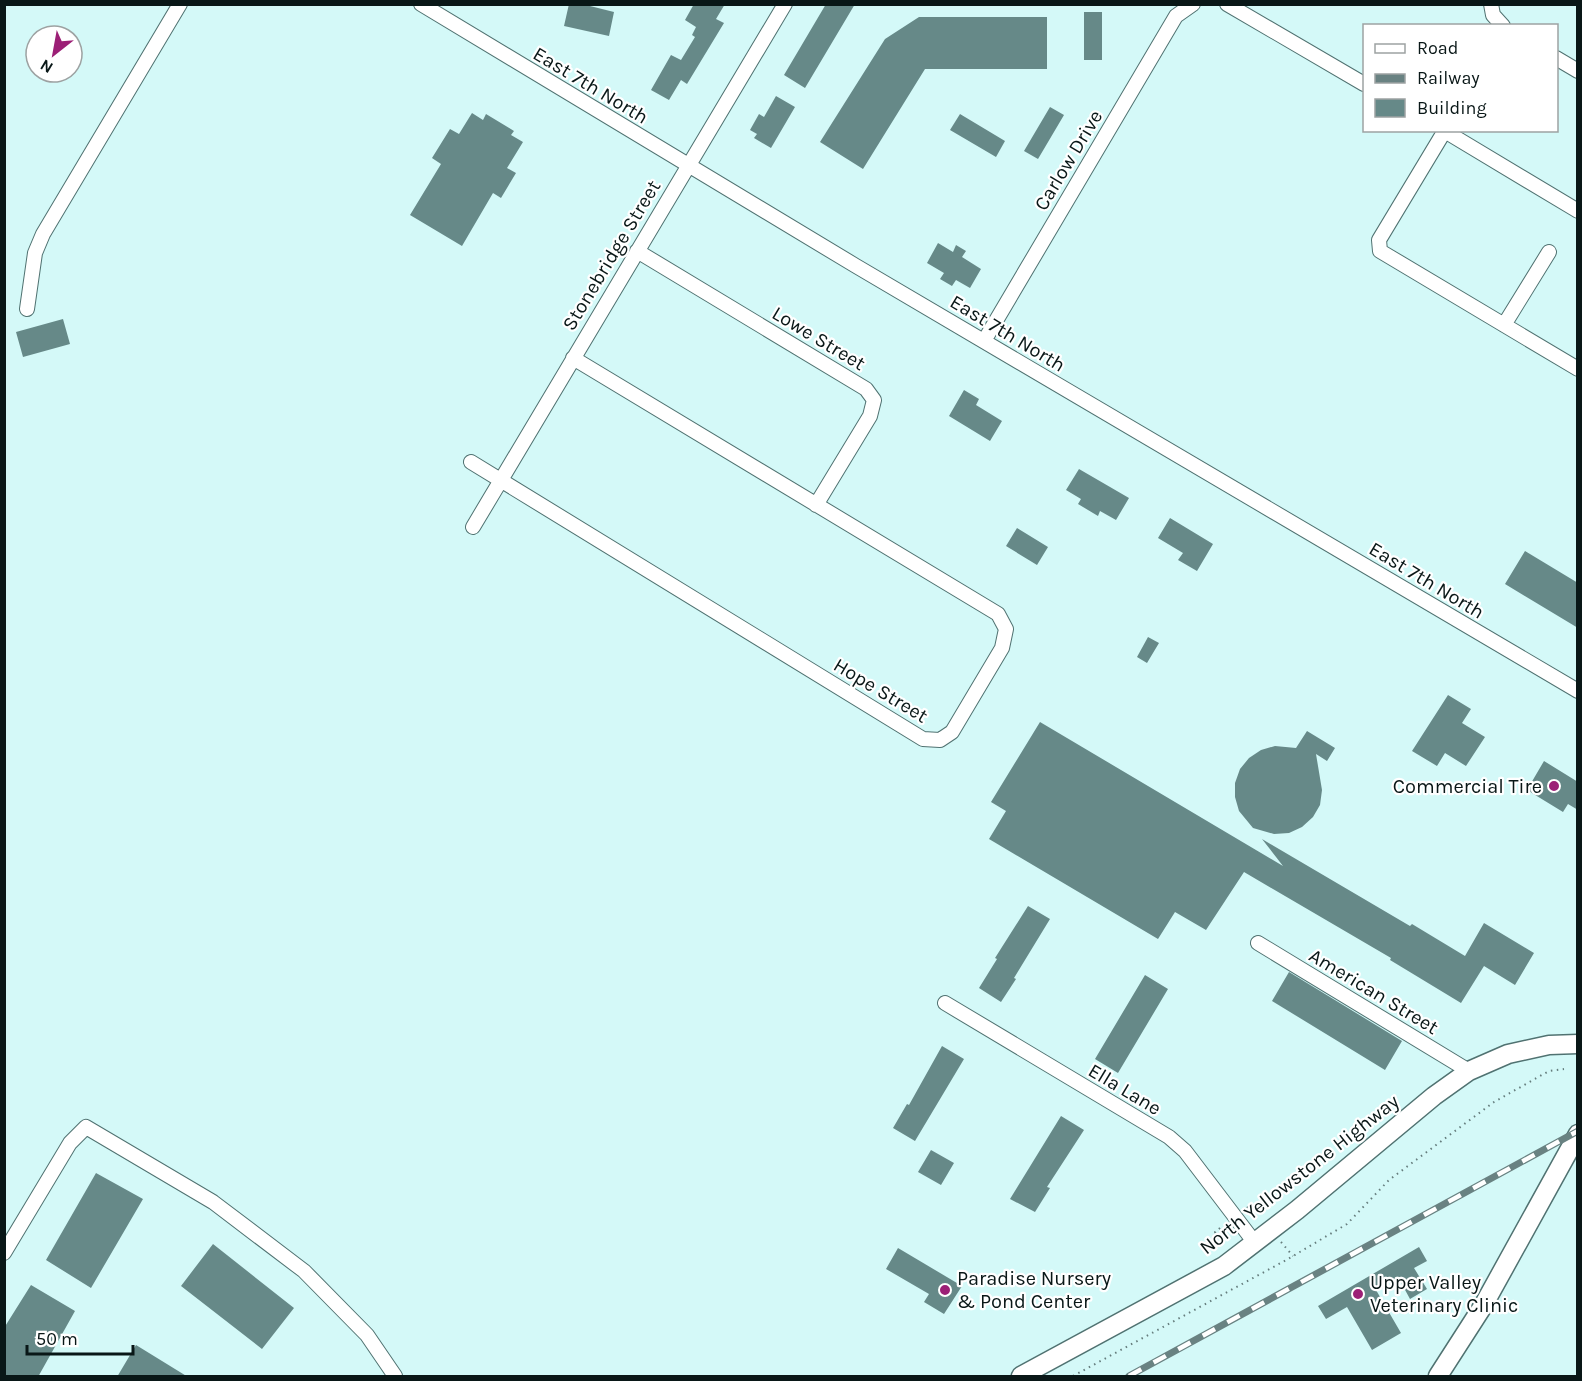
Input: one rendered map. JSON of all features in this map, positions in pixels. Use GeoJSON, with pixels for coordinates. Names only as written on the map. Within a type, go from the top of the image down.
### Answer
{"type":"FeatureCollection","features":[{"type":"Feature","properties":{"kind":"main road","name":"North Yellowstone Highway"},"geometry":{"type":"LineString","coordinates":[[1021,1377],[1224,1266],[1297,1210],[1434,1096],[1469,1071],[1508,1054],[1549,1045],[1578,1044]]}},
{"type":"Feature","properties":{"kind":"main road"},"geometry":{"type":"LineString","coordinates":[[1438,1377],[1483,1306],[1578,1134]]}},
{"type":"Feature","properties":{"kind":"street"},"geometry":{"type":"LineString","coordinates":[[27,309],[35,253],[43,234],[180,4]]}},
{"type":"Feature","properties":{"kind":"street","name":"East 7th North"},"geometry":{"type":"LineString","coordinates":[[421,4],[984,341],[1578,691]]}},
{"type":"Feature","properties":{"kind":"street","name":"Stonebridge Street"},"geometry":{"type":"LineString","coordinates":[[473,527],[784,4]]}},
{"type":"Feature","properties":{"kind":"street","name":"Carlow Drive"},"geometry":{"type":"LineString","coordinates":[[984,341],[1176,16],[1193,4]]}},
{"type":"Feature","properties":{"kind":"street"},"geometry":{"type":"LineString","coordinates":[[1227,4],[1363,83]]}},
{"type":"Feature","properties":{"kind":"street"},"geometry":{"type":"LineString","coordinates":[[1491,4],[1493,15],[1501,24]]}},
{"type":"Feature","properties":{"kind":"street"},"geometry":{"type":"LineString","coordinates":[[1558,59],[1578,71]]}},
{"type":"Feature","properties":{"kind":"street"},"geometry":{"type":"LineString","coordinates":[[1443,132],[1379,240],[1380,251],[1578,369]]}},
{"type":"Feature","properties":{"kind":"street"},"geometry":{"type":"LineString","coordinates":[[1446,132],[1578,211]]}},
{"type":"Feature","properties":{"kind":"street","name":"Lowe Street"},"geometry":{"type":"LineString","coordinates":[[637,251],[866,389],[874,400],[870,416],[816,505]]}},
{"type":"Feature","properties":{"kind":"street"},"geometry":{"type":"LineString","coordinates":[[1504,325],[1550,252]]}},
{"type":"Feature","properties":{"kind":"street","name":"Hope Street"},"geometry":{"type":"LineString","coordinates":[[471,462],[923,739],[940,740],[952,732],[1002,648],[1006,629],[998,614],[573,358]]}},
{"type":"Feature","properties":{"kind":"street","name":"American Street"},"geometry":{"type":"LineString","coordinates":[[1258,943],[1469,1071]]}},
{"type":"Feature","properties":{"kind":"street","name":"Ella Lane"},"geometry":{"type":"LineString","coordinates":[[945,1003],[1169,1137],[1185,1151],[1254,1243]]}},
{"type":"Feature","properties":{"kind":"street"},"geometry":{"type":"LineString","coordinates":[[4,1253],[70,1143],[86,1127],[213,1202],[304,1271],[367,1335],[395,1377]]}},
{"type":"Feature","properties":{"kind":"path"},"geometry":{"type":"LineString","coordinates":[[1073,1377],[1347,1224],[1389,1180],[1494,1102],[1549,1071],[1564,1069]]}},
{"type":"Feature","properties":{"kind":"path"},"geometry":{"type":"LineString","coordinates":[[1248,1207],[1258,1220]]}},
{"type":"Feature","properties":{"kind":"path"},"geometry":{"type":"LineString","coordinates":[[1220,1228],[1215,1232],[1223,1246]]}},
{"type":"Feature","properties":{"kind":"path"},"geometry":{"type":"LineString","coordinates":[[1280,1241],[1293,1256]]}},
{"type":"Feature","properties":{"kind":"path"},"geometry":{"type":"LineString","coordinates":[[1241,1275],[1245,1282]]}},
{"type":"Feature","properties":{"kind":"building"},"geometry":{"type":"Polygon","coordinates":[[[569,4],[582,4],[614,12],[609,36],[564,26],[569,4]]]}},
{"type":"Feature","properties":{"kind":"building"},"geometry":{"type":"Polygon","coordinates":[[[694,4],[725,4],[716,19],[724,23],[687,84],[681,80],[669,100],[651,90],[671,55],[681,60],[695,37],[692,35],[696,27],[685,20],[694,4]]]}},
{"type":"Feature","properties":{"kind":"building"},"geometry":{"type":"Polygon","coordinates":[[[826,4],[855,4],[805,88],[784,75],[826,4]]]}},
{"type":"Feature","properties":{"kind":"building"},"geometry":{"type":"Polygon","coordinates":[[[1084,12],[1102,12],[1102,60],[1084,60],[1084,12]]]}},
{"type":"Feature","properties":{"kind":"building"},"geometry":{"type":"Polygon","coordinates":[[[919,17],[1047,17],[1047,69],[925,69],[863,169],[820,142],[885,39],[919,17]]]}},
{"type":"Feature","properties":{"kind":"building"},"geometry":{"type":"Polygon","coordinates":[[[776,96],[795,107],[771,148],[754,138],[757,134],[750,130],[759,114],[764,117],[776,96]]]}},
{"type":"Feature","properties":{"kind":"building"},"geometry":{"type":"Polygon","coordinates":[[[1050,107],[1064,115],[1038,159],[1024,151],[1050,107]]]}},
{"type":"Feature","properties":{"kind":"building"},"geometry":{"type":"Polygon","coordinates":[[[472,113],[483,120],[486,114],[514,131],[511,135],[523,142],[507,168],[516,173],[501,198],[493,193],[462,246],[410,215],[441,164],[432,158],[450,129],[459,134],[472,113]]]}},
{"type":"Feature","properties":{"kind":"building"},"geometry":{"type":"Polygon","coordinates":[[[960,114],[1005,141],[996,157],[950,130],[960,114]]]}},
{"type":"Feature","properties":{"kind":"building"},"geometry":{"type":"Polygon","coordinates":[[[938,243],[953,252],[956,245],[966,251],[962,257],[981,269],[970,288],[956,280],[952,286],[940,279],[944,273],[927,263],[938,243]]]}},
{"type":"Feature","properties":{"kind":"building"},"geometry":{"type":"Polygon","coordinates":[[[63,319],[70,344],[23,357],[16,332],[63,319]]]}},
{"type":"Feature","properties":{"kind":"building"},"geometry":{"type":"Polygon","coordinates":[[[964,390],[979,399],[976,405],[1002,421],[990,441],[949,416],[964,390]]]}},
{"type":"Feature","properties":{"kind":"building"},"geometry":{"type":"Polygon","coordinates":[[[1079,469],[1129,498],[1116,520],[1100,511],[1098,516],[1078,504],[1081,499],[1066,490],[1079,469]]]}},
{"type":"Feature","properties":{"kind":"building"},"geometry":{"type":"Polygon","coordinates":[[[1170,518],[1213,544],[1197,571],[1178,560],[1183,553],[1158,538],[1170,518]]]}},
{"type":"Feature","properties":{"kind":"building"},"geometry":{"type":"Polygon","coordinates":[[[1017,528],[1048,547],[1037,565],[1006,546],[1017,528]]]}},
{"type":"Feature","properties":{"kind":"building"},"geometry":{"type":"Polygon","coordinates":[[[1525,551],[1578,583],[1578,628],[1505,584],[1525,551]]]}},
{"type":"Feature","properties":{"kind":"building"},"geometry":{"type":"Polygon","coordinates":[[[1148,637],[1159,643],[1147,663],[1137,657],[1148,637]]]}},
{"type":"Feature","properties":{"kind":"building"},"geometry":{"type":"Polygon","coordinates":[[[1448,695],[1471,709],[1462,723],[1485,737],[1466,766],[1445,753],[1437,766],[1412,751],[1448,695]]]}},
{"type":"Feature","properties":{"kind":"building"},"geometry":{"type":"Polygon","coordinates":[[[1040,722],[1283,866],[1262,839],[1465,956],[1484,923],[1534,953],[1515,985],[1484,966],[1461,1003],[1390,960],[1391,958],[1244,872],[1206,930],[1175,912],[1158,939],[989,839],[1006,811],[991,802],[1040,722]]]}},
{"type":"Feature","properties":{"kind":"building"},"geometry":{"type":"Polygon","coordinates":[[[1307,731],[1335,748],[1327,761],[1316,754],[1322,790],[1320,805],[1313,817],[1302,827],[1289,833],[1274,834],[1253,828],[1239,811],[1235,797],[1235,783],[1240,769],[1249,758],[1261,750],[1275,746],[1296,748],[1307,731]]]}},
{"type":"Feature","properties":{"kind":"building","name":"Commercial Tire"},"geometry":{"type":"Polygon","coordinates":[[[1544,761],[1578,782],[1578,810],[1568,804],[1563,812],[1527,790],[1544,761]]]}},
{"type":"Feature","properties":{"kind":"building"},"geometry":{"type":"Polygon","coordinates":[[[1028,906],[1050,919],[1001,1002],[979,988],[1028,906]]]}},
{"type":"Feature","properties":{"kind":"building"},"geometry":{"type":"Polygon","coordinates":[[[1289,972],[1402,1041],[1385,1070],[1272,1001],[1289,972]]]}},
{"type":"Feature","properties":{"kind":"building"},"geometry":{"type":"Polygon","coordinates":[[[1145,975],[1168,989],[1118,1073],[1095,1059],[1145,975]]]}},
{"type":"Feature","properties":{"kind":"building"},"geometry":{"type":"Polygon","coordinates":[[[942,1046],[964,1059],[915,1141],[893,1128],[907,1104],[909,1105],[942,1046]]]}},
{"type":"Feature","properties":{"kind":"building"},"geometry":{"type":"Polygon","coordinates":[[[1061,1116],[1084,1130],[1047,1187],[1050,1188],[1035,1212],[1010,1199],[1061,1116]]]}},
{"type":"Feature","properties":{"kind":"building"},"geometry":{"type":"Polygon","coordinates":[[[931,1150],[954,1163],[941,1185],[918,1172],[931,1150]]]}},
{"type":"Feature","properties":{"kind":"building"},"geometry":{"type":"Polygon","coordinates":[[[96,1173],[143,1199],[91,1288],[46,1260],[96,1173]]]}},
{"type":"Feature","properties":{"kind":"building"},"geometry":{"type":"Polygon","coordinates":[[[213,1244],[294,1308],[262,1349],[181,1286],[213,1244]]]}},
{"type":"Feature","properties":{"kind":"building","name":"Upper Valley Veterinary Clinic"},"geometry":{"type":"Polygon","coordinates":[[[1419,1247],[1427,1261],[1414,1268],[1427,1289],[1410,1299],[1398,1277],[1376,1290],[1401,1333],[1372,1350],[1347,1307],[1326,1319],[1318,1306],[1419,1247]]]}},
{"type":"Feature","properties":{"kind":"building"},"geometry":{"type":"Polygon","coordinates":[[[898,1248],[962,1286],[944,1314],[924,1302],[929,1294],[886,1269],[898,1248]]]}},
{"type":"Feature","properties":{"kind":"building"},"geometry":{"type":"Polygon","coordinates":[[[31,1285],[75,1311],[38,1377],[4,1377],[4,1328],[31,1285]]]}},
{"type":"Feature","properties":{"kind":"building"},"geometry":{"type":"Polygon","coordinates":[[[136,1345],[188,1377],[117,1377],[136,1345]]]}},
{"type":"Feature","properties":{"kind":"railway"},"geometry":{"type":"LineString","coordinates":[[1129,1376],[1578,1131]]}},
{"type":"Feature","properties":{"kind":"place","name":"Commercial Tire"},"geometry":{"type":"Point","coordinates":[1554,786]}},
{"type":"Feature","properties":{"kind":"place","name":"Paradise Nursery & Pond Center"},"geometry":{"type":"Point","coordinates":[945,1290]}},
{"type":"Feature","properties":{"kind":"place","name":"Upper Valley Veterinary Clinic"},"geometry":{"type":"Point","coordinates":[1358,1294]}}]}
